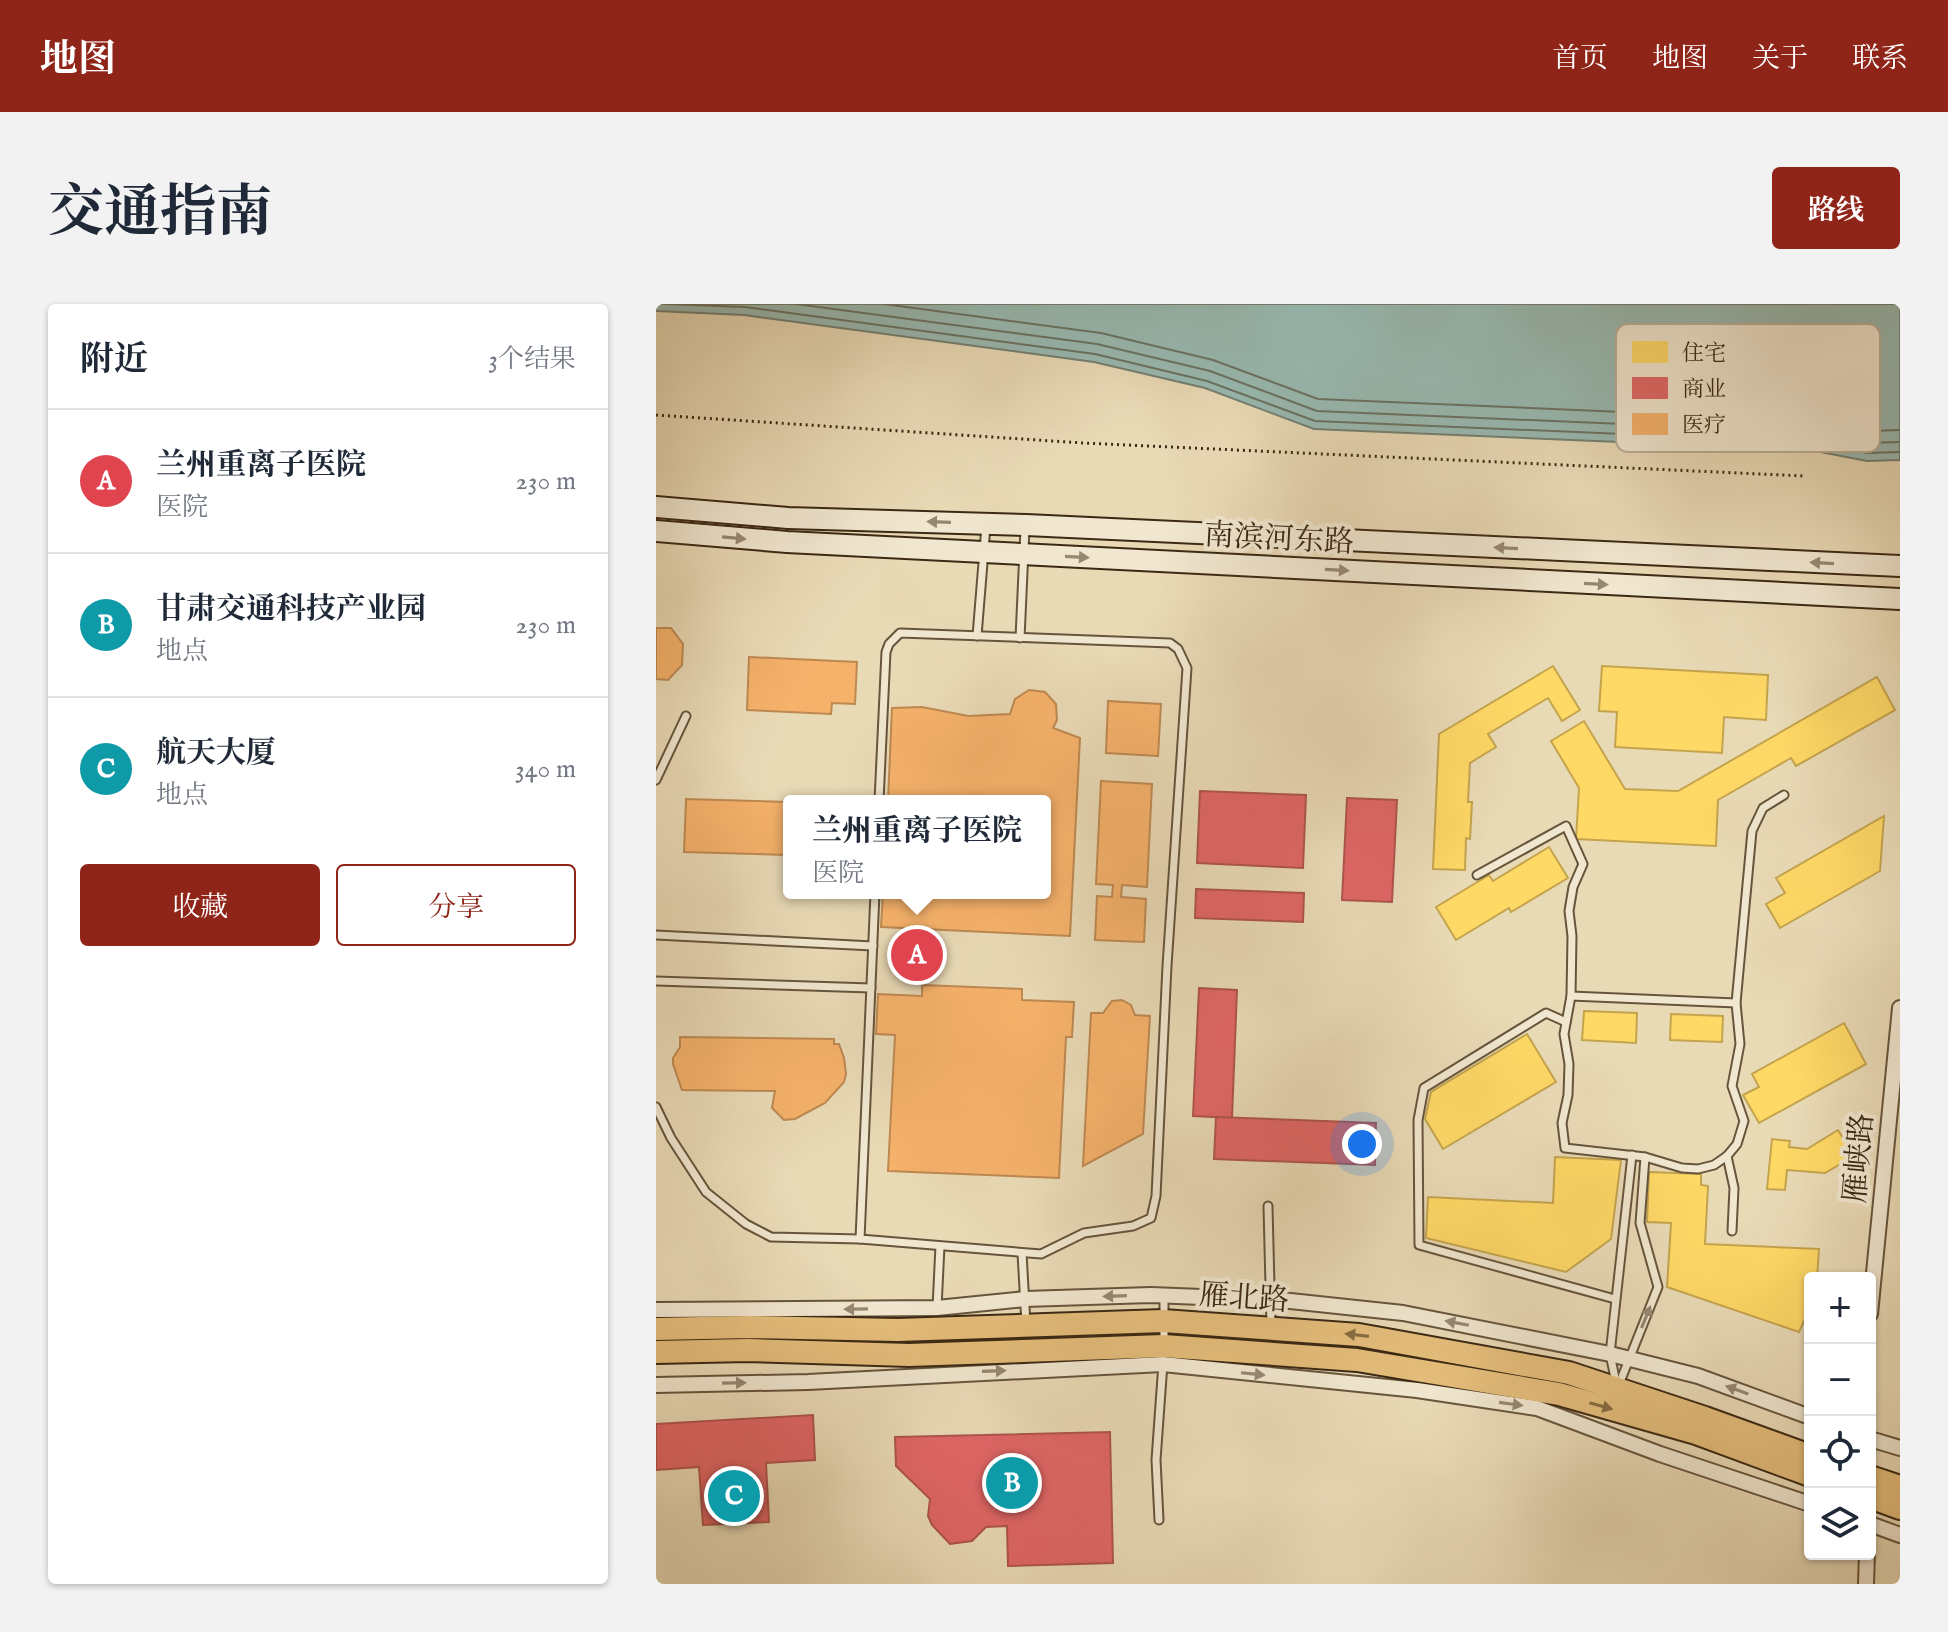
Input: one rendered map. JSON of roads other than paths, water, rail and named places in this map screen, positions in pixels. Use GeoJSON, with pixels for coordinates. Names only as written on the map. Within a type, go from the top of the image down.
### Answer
{"type":"FeatureCollection","features":[{"type":"Feature","properties":{"kind":"main road","name":"南滨河东路"},"geometry":{"type":"LineString","coordinates":[[656,507],[788,518],[1026,525],[1900,566]]}},
{"type":"Feature","properties":{"kind":"main road","name":"南滨河东路"},"geometry":{"type":"LineString","coordinates":[[656,531],[787,542],[1024,555],[1900,599]]}},
{"type":"Feature","properties":{"kind":"main road","name":"雁北路"},"geometry":{"type":"LineString","coordinates":[[656,1329],[898,1330],[939,1319],[1027,1326],[1163,1321],[1359,1335],[1569,1373],[1804,1454]]}},
{"type":"Feature","properties":{"kind":"main road","name":"雁北路"},"geometry":{"type":"LineString","coordinates":[[656,1352],[748,1350],[1357,1360],[1559,1394],[1696,1433],[1804,1473]]}},
{"type":"Feature","properties":{"kind":"main road"},"geometry":{"type":"LineString","coordinates":[[1876,1478],[1898,1481]]}},
{"type":"Feature","properties":{"kind":"main road"},"geometry":{"type":"LineString","coordinates":[[1876,1499],[1900,1508]]}},
{"type":"Feature","properties":{"kind":"street","name":"雁峡路"},"geometry":{"type":"LineString","coordinates":[[1874,1272],[1900,1008]]}},
{"type":"Feature","properties":{"kind":"street"},"geometry":{"type":"LineString","coordinates":[[656,1310],[939,1319],[1025,1299],[1164,1295],[1270,1299],[1403,1313],[1629,1358],[1698,1376],[1807,1416]]}},
{"type":"Feature","properties":{"kind":"street"},"geometry":{"type":"LineString","coordinates":[[656,1385],[808,1382],[1164,1355],[1537,1408],[1660,1454],[1804,1502]]}},
{"type":"Feature","properties":{"kind":"street"},"geometry":{"type":"LineString","coordinates":[[1876,1441],[1900,1448]]}},
{"type":"Feature","properties":{"kind":"street"},"geometry":{"type":"LineString","coordinates":[[1876,1526],[1900,1535]]}},
{"type":"Feature","properties":{"kind":"street"},"geometry":{"type":"LineString","coordinates":[[1866,1584],[1867,1560]]}},
{"type":"Feature","properties":{"kind":"lane"},"geometry":{"type":"LineString","coordinates":[[977,636],[986,524]]}},
{"type":"Feature","properties":{"kind":"lane"},"geometry":{"type":"LineString","coordinates":[[1020,638],[1026,525]]}},
{"type":"Feature","properties":{"kind":"lane"},"geometry":{"type":"LineString","coordinates":[[656,1107],[671,1138],[706,1192],[746,1224],[771,1237],[860,1239],[1041,1254],[1084,1233],[1133,1226],[1151,1218],[1156,1196],[1167,966],[1187,668],[1178,649],[1170,643],[900,633],[889,644],[885,660],[879,795]]}},
{"type":"Feature","properties":{"kind":"lane"},"geometry":{"type":"LineString","coordinates":[[656,780],[686,716]]}},
{"type":"Feature","properties":{"kind":"lane"},"geometry":{"type":"LineString","coordinates":[[1477,875],[1566,826],[1583,864],[1573,887],[1569,911],[1572,936],[1571,996],[1564,1034],[1569,1064],[1568,1095],[1562,1123],[1565,1148],[1645,1157],[1682,1168],[1698,1169],[1714,1165],[1737,1144],[1744,1121],[1732,1086],[1740,1044],[1736,1003],[1752,831],[1763,808],[1784,795]]}},
{"type":"Feature","properties":{"kind":"lane"},"geometry":{"type":"LineString","coordinates":[[860,1239],[875,899]]}},
{"type":"Feature","properties":{"kind":"lane"},"geometry":{"type":"LineString","coordinates":[[656,935],[873,946]]}},
{"type":"Feature","properties":{"kind":"lane"},"geometry":{"type":"LineString","coordinates":[[656,981],[871,988]]}},
{"type":"Feature","properties":{"kind":"lane"},"geometry":{"type":"LineString","coordinates":[[1571,996],[1736,1003]]}},
{"type":"Feature","properties":{"kind":"lane"},"geometry":{"type":"LineString","coordinates":[[1566,1022],[1546,1013],[1424,1088],[1418,1120],[1419,1245],[1615,1299]]}},
{"type":"Feature","properties":{"kind":"lane"},"geometry":{"type":"LineString","coordinates":[[1618,1389],[1610,1354],[1632,1155]]}},
{"type":"Feature","properties":{"kind":"lane"},"geometry":{"type":"LineString","coordinates":[[1727,1156],[1734,1188],[1732,1231]]}},
{"type":"Feature","properties":{"kind":"lane"},"geometry":{"type":"LineString","coordinates":[[1618,1389],[1658,1287],[1640,1223],[1645,1157]]}},
{"type":"Feature","properties":{"kind":"lane"},"geometry":{"type":"LineString","coordinates":[[1268,1206],[1271,1329]]}},
{"type":"Feature","properties":{"kind":"lane"},"geometry":{"type":"LineString","coordinates":[[939,1319],[940,1246]]}},
{"type":"Feature","properties":{"kind":"lane"},"geometry":{"type":"LineString","coordinates":[[1022,1253],[1027,1326]]}},
{"type":"Feature","properties":{"kind":"lane"},"geometry":{"type":"LineString","coordinates":[[1159,1520],[1156,1460],[1164,1355],[1164,1295]]}},
{"type":"Feature","properties":{"kind":"water"},"geometry":{"type":"Polygon","coordinates":[[[656,304],[1900,304],[1900,460],[1867,461],[1820,452],[1880,452],[1880,324],[1616,324],[1616,442],[1314,429],[1205,388],[1094,362],[744,315],[656,311],[656,304]]]}},
{"type":"Feature","properties":{"kind":"place","name":"兰州重离子医院"},"geometry":{"type":"Point","coordinates":[917,955]}},
{"type":"Feature","properties":{"kind":"place","name":"甘肃交通科技产业园"},"geometry":{"type":"Point","coordinates":[1012,1483]}},
{"type":"Feature","properties":{"kind":"place","name":"航天大厦"},"geometry":{"type":"Point","coordinates":[734,1496]}}]}
